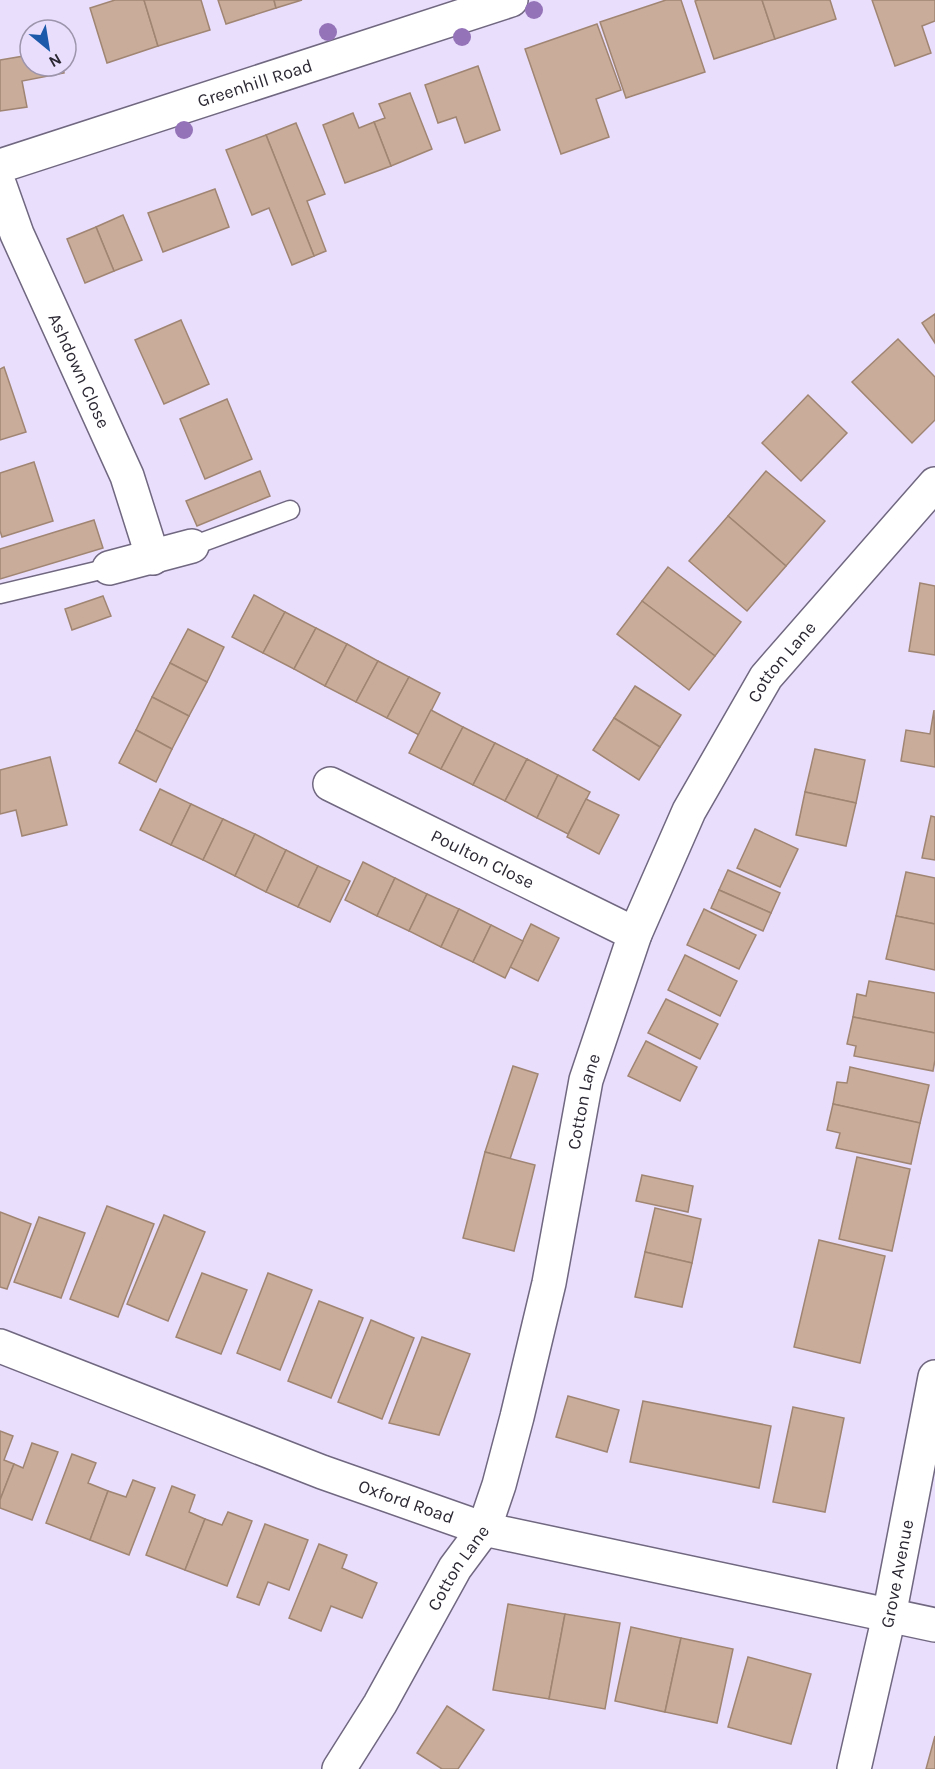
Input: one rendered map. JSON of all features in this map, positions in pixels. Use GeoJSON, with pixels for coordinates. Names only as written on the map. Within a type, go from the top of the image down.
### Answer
{"type":"FeatureCollection","features":[{"type":"Feature","properties":{"kind":"street","name":"Greenhill Road"},"geometry":{"type":"LineString","coordinates":[[0,166],[511,0]]}},
{"type":"Feature","properties":{"kind":"street","name":"Ashdown Close"},"geometry":{"type":"LineString","coordinates":[[0,186],[17,234],[127,476],[153,558]]}},
{"type":"Feature","properties":{"kind":"street","name":"Cotton Lane"},"geometry":{"type":"LineString","coordinates":[[339,1769],[380,1704],[455,1569],[484,1529],[499,1485],[517,1418],[549,1283],[586,1080],[635,934],[689,812],[766,677],[935,484]]}},
{"type":"Feature","properties":{"kind":"street"},"geometry":{"type":"LineString","coordinates":[[109,568],[192,546]]}},
{"type":"Feature","properties":{"kind":"street","name":"Poulton Close"},"geometry":{"type":"LineString","coordinates":[[330,784],[635,934]]}},
{"type":"Feature","properties":{"kind":"street","name":"Oxford Road"},"geometry":{"type":"LineString","coordinates":[[0,1346],[322,1472],[484,1529],[935,1625]]}},
{"type":"Feature","properties":{"kind":"street","name":"Grove Avenue"},"geometry":{"type":"LineString","coordinates":[[854,1769],[889,1617],[935,1377]]}},
{"type":"Feature","properties":{"kind":"lane"},"geometry":{"type":"LineString","coordinates":[[192,546],[290,510]]}},
{"type":"Feature","properties":{"kind":"lane"},"geometry":{"type":"LineString","coordinates":[[0,594],[109,568]]}},
{"type":"Feature","properties":{"kind":"building"},"geometry":{"type":"Polygon","coordinates":[[[115,0],[144,0],[158,46],[107,63],[90,8],[115,0]]]}},
{"type":"Feature","properties":{"kind":"building"},"geometry":{"type":"Polygon","coordinates":[[[144,0],[201,0],[210,30],[158,46],[144,0]]]}},
{"type":"Feature","properties":{"kind":"building"},"geometry":{"type":"Polygon","coordinates":[[[218,0],[274,0],[276,8],[226,24],[218,0]]]}},
{"type":"Feature","properties":{"kind":"building"},"geometry":{"type":"Polygon","coordinates":[[[274,0],[302,0],[276,8],[274,0]]]}},
{"type":"Feature","properties":{"kind":"building"},"geometry":{"type":"Polygon","coordinates":[[[666,0],[681,0],[705,72],[626,98],[600,22],[666,0]]]}},
{"type":"Feature","properties":{"kind":"building"},"geometry":{"type":"Polygon","coordinates":[[[762,0],[775,39],[714,59],[695,1],[762,0]]]}},
{"type":"Feature","properties":{"kind":"building"},"geometry":{"type":"Polygon","coordinates":[[[762,0],[830,0],[836,19],[775,39],[762,0]]]}},
{"type":"Feature","properties":{"kind":"building"},"geometry":{"type":"Polygon","coordinates":[[[872,0],[935,0],[935,21],[922,26],[931,53],[895,66],[872,0]]]}},
{"type":"Feature","properties":{"kind":"building"},"geometry":{"type":"Polygon","coordinates":[[[597,24],[621,90],[596,99],[609,137],[561,154],[525,49],[597,24]]]}},
{"type":"Feature","properties":{"kind":"building"},"geometry":{"type":"Polygon","coordinates":[[[18,57],[18,78],[38,78],[22,81],[27,107],[0,111],[0,60],[18,57]]]}},
{"type":"Feature","properties":{"kind":"building"},"geometry":{"type":"Polygon","coordinates":[[[478,66],[500,130],[465,143],[456,117],[438,123],[425,85],[478,66]]]}},
{"type":"Feature","properties":{"kind":"building"},"geometry":{"type":"Polygon","coordinates":[[[410,93],[432,149],[391,166],[374,122],[385,118],[379,104],[410,93]]]}},
{"type":"Feature","properties":{"kind":"building"},"geometry":{"type":"Polygon","coordinates":[[[353,113],[359,128],[374,122],[391,166],[345,183],[323,125],[353,113]]]}},
{"type":"Feature","properties":{"kind":"building"},"geometry":{"type":"Polygon","coordinates":[[[296,123],[325,194],[307,201],[326,251],[314,256],[266,135],[296,123]]]}},
{"type":"Feature","properties":{"kind":"building"},"geometry":{"type":"Polygon","coordinates":[[[266,135],[314,256],[292,265],[269,208],[252,215],[226,150],[266,135]]]}},
{"type":"Feature","properties":{"kind":"building"},"geometry":{"type":"Polygon","coordinates":[[[215,189],[229,227],[163,252],[148,213],[215,189]]]}},
{"type":"Feature","properties":{"kind":"building"},"geometry":{"type":"Polygon","coordinates":[[[123,215],[142,260],[114,271],[96,227],[123,215]]]}},
{"type":"Feature","properties":{"kind":"building"},"geometry":{"type":"Polygon","coordinates":[[[96,227],[114,271],[85,283],[67,239],[96,227]]]}},
{"type":"Feature","properties":{"kind":"building"},"geometry":{"type":"Polygon","coordinates":[[[935,314],[935,343],[922,323],[935,314]]]}},
{"type":"Feature","properties":{"kind":"building"},"geometry":{"type":"Polygon","coordinates":[[[181,320],[209,384],[164,404],[135,340],[181,320]]]}},
{"type":"Feature","properties":{"kind":"building"},"geometry":{"type":"Polygon","coordinates":[[[898,339],[935,377],[935,420],[912,443],[852,382],[898,339]]]}},
{"type":"Feature","properties":{"kind":"building"},"geometry":{"type":"Polygon","coordinates":[[[4,367],[26,432],[0,440],[0,369],[4,367]]]}},
{"type":"Feature","properties":{"kind":"building"},"geometry":{"type":"Polygon","coordinates":[[[808,395],[847,433],[801,481],[762,443],[808,395]]]}},
{"type":"Feature","properties":{"kind":"building"},"geometry":{"type":"Polygon","coordinates":[[[227,399],[252,459],[205,479],[180,419],[227,399]]]}},
{"type":"Feature","properties":{"kind":"building"},"geometry":{"type":"Polygon","coordinates":[[[34,462],[53,521],[2,537],[0,531],[0,473],[34,462]]]}},
{"type":"Feature","properties":{"kind":"building"},"geometry":{"type":"Polygon","coordinates":[[[260,471],[270,496],[197,526],[186,501],[260,471]]]}},
{"type":"Feature","properties":{"kind":"building"},"geometry":{"type":"Polygon","coordinates":[[[766,471],[825,521],[786,566],[728,516],[766,471]]]}},
{"type":"Feature","properties":{"kind":"building"},"geometry":{"type":"Polygon","coordinates":[[[728,516],[786,566],[747,611],[689,561],[728,516]]]}},
{"type":"Feature","properties":{"kind":"building"},"geometry":{"type":"Polygon","coordinates":[[[94,520],[103,548],[0,579],[0,549],[94,520]]]}},
{"type":"Feature","properties":{"kind":"building"},"geometry":{"type":"Polygon","coordinates":[[[668,567],[741,622],[715,656],[642,601],[668,567]]]}},
{"type":"Feature","properties":{"kind":"building"},"geometry":{"type":"Polygon","coordinates":[[[920,583],[935,586],[935,655],[909,651],[920,583]]]}},
{"type":"Feature","properties":{"kind":"building"},"geometry":{"type":"Polygon","coordinates":[[[254,595],[285,612],[263,653],[232,637],[254,595]]]}},
{"type":"Feature","properties":{"kind":"building"},"geometry":{"type":"Polygon","coordinates":[[[103,596],[111,616],[72,630],[65,609],[103,596]]]}},
{"type":"Feature","properties":{"kind":"building"},"geometry":{"type":"Polygon","coordinates":[[[642,601],[715,656],[689,690],[617,634],[642,601]]]}},
{"type":"Feature","properties":{"kind":"building"},"geometry":{"type":"Polygon","coordinates":[[[285,612],[316,628],[294,669],[263,653],[285,612]]]}},
{"type":"Feature","properties":{"kind":"building"},"geometry":{"type":"Polygon","coordinates":[[[316,628],[347,644],[325,686],[294,669],[316,628]]]}},
{"type":"Feature","properties":{"kind":"building"},"geometry":{"type":"Polygon","coordinates":[[[188,629],[224,647],[207,682],[170,663],[188,629]]]}},
{"type":"Feature","properties":{"kind":"building"},"geometry":{"type":"Polygon","coordinates":[[[347,644],[378,661],[356,702],[325,686],[347,644]]]}},
{"type":"Feature","properties":{"kind":"building"},"geometry":{"type":"Polygon","coordinates":[[[378,661],[409,677],[387,718],[356,702],[378,661]]]}},
{"type":"Feature","properties":{"kind":"building"},"geometry":{"type":"Polygon","coordinates":[[[170,663],[207,682],[189,716],[152,697],[170,663]]]}},
{"type":"Feature","properties":{"kind":"building"},"geometry":{"type":"Polygon","coordinates":[[[409,677],[440,693],[419,735],[387,718],[409,677]]]}},
{"type":"Feature","properties":{"kind":"building"},"geometry":{"type":"Polygon","coordinates":[[[635,686],[681,715],[660,747],[614,718],[635,686]]]}},
{"type":"Feature","properties":{"kind":"building"},"geometry":{"type":"Polygon","coordinates":[[[152,697],[189,716],[172,749],[136,730],[152,697]]]}},
{"type":"Feature","properties":{"kind":"building"},"geometry":{"type":"Polygon","coordinates":[[[431,710],[463,727],[441,769],[409,753],[431,710]]]}},
{"type":"Feature","properties":{"kind":"building"},"geometry":{"type":"Polygon","coordinates":[[[934,710],[935,767],[901,761],[906,730],[930,734],[934,710]]]}},
{"type":"Feature","properties":{"kind":"building"},"geometry":{"type":"Polygon","coordinates":[[[614,718],[660,747],[639,780],[593,750],[614,718]]]}},
{"type":"Feature","properties":{"kind":"building"},"geometry":{"type":"Polygon","coordinates":[[[463,727],[495,743],[473,785],[441,769],[463,727]]]}},
{"type":"Feature","properties":{"kind":"building"},"geometry":{"type":"Polygon","coordinates":[[[136,730],[172,749],[156,782],[119,763],[136,730]]]}},
{"type":"Feature","properties":{"kind":"building"},"geometry":{"type":"Polygon","coordinates":[[[495,743],[527,759],[505,801],[473,785],[495,743]]]}},
{"type":"Feature","properties":{"kind":"building"},"geometry":{"type":"Polygon","coordinates":[[[815,749],[865,760],[856,803],[805,792],[815,749]]]}},
{"type":"Feature","properties":{"kind":"building"},"geometry":{"type":"Polygon","coordinates":[[[50,757],[67,825],[22,836],[16,810],[0,814],[0,770],[50,757]]]}},
{"type":"Feature","properties":{"kind":"building"},"geometry":{"type":"Polygon","coordinates":[[[527,759],[558,775],[537,818],[505,801],[527,759]]]}},
{"type":"Feature","properties":{"kind":"building"},"geometry":{"type":"Polygon","coordinates":[[[558,775],[590,792],[568,834],[537,818],[558,775]]]}},
{"type":"Feature","properties":{"kind":"building"},"geometry":{"type":"Polygon","coordinates":[[[160,789],[191,804],[171,845],[140,830],[160,789]]]}},
{"type":"Feature","properties":{"kind":"building"},"geometry":{"type":"Polygon","coordinates":[[[805,792],[856,803],[846,846],[796,835],[805,792]]]}},
{"type":"Feature","properties":{"kind":"building"},"geometry":{"type":"Polygon","coordinates":[[[586,799],[619,815],[599,854],[567,837],[586,799]]]}},
{"type":"Feature","properties":{"kind":"building"},"geometry":{"type":"Polygon","coordinates":[[[191,804],[223,819],[203,860],[171,845],[191,804]]]}},
{"type":"Feature","properties":{"kind":"building"},"geometry":{"type":"Polygon","coordinates":[[[931,816],[935,817],[935,860],[922,858],[931,816]]]}},
{"type":"Feature","properties":{"kind":"building"},"geometry":{"type":"Polygon","coordinates":[[[223,819],[255,834],[235,876],[203,860],[223,819]]]}},
{"type":"Feature","properties":{"kind":"building"},"geometry":{"type":"Polygon","coordinates":[[[755,829],[798,849],[780,887],[737,868],[755,829]]]}},
{"type":"Feature","properties":{"kind":"building"},"geometry":{"type":"Polygon","coordinates":[[[255,834],[286,850],[266,892],[235,876],[255,834]]]}},
{"type":"Feature","properties":{"kind":"building"},"geometry":{"type":"Polygon","coordinates":[[[286,850],[318,866],[298,907],[266,892],[286,850]]]}},
{"type":"Feature","properties":{"kind":"building"},"geometry":{"type":"Polygon","coordinates":[[[363,862],[395,878],[377,916],[345,900],[363,862]]]}},
{"type":"Feature","properties":{"kind":"building"},"geometry":{"type":"Polygon","coordinates":[[[318,866],[350,881],[330,922],[298,907],[318,866]]]}},
{"type":"Feature","properties":{"kind":"building"},"geometry":{"type":"Polygon","coordinates":[[[728,870],[780,893],[771,913],[719,890],[728,870]]]}},
{"type":"Feature","properties":{"kind":"building"},"geometry":{"type":"Polygon","coordinates":[[[906,872],[935,878],[935,924],[896,916],[906,872]]]}},
{"type":"Feature","properties":{"kind":"building"},"geometry":{"type":"Polygon","coordinates":[[[395,878],[427,894],[409,931],[377,916],[395,878]]]}},
{"type":"Feature","properties":{"kind":"building"},"geometry":{"type":"Polygon","coordinates":[[[719,890],[771,913],[763,931],[711,908],[719,890]]]}},
{"type":"Feature","properties":{"kind":"building"},"geometry":{"type":"Polygon","coordinates":[[[427,894],[459,909],[441,947],[409,931],[427,894]]]}},
{"type":"Feature","properties":{"kind":"building"},"geometry":{"type":"Polygon","coordinates":[[[459,909],[491,925],[473,962],[441,947],[459,909]]]}},
{"type":"Feature","properties":{"kind":"building"},"geometry":{"type":"Polygon","coordinates":[[[704,909],[756,935],[739,969],[687,945],[704,909]]]}},
{"type":"Feature","properties":{"kind":"building"},"geometry":{"type":"Polygon","coordinates":[[[896,916],[935,924],[935,970],[886,959],[896,916]]]}},
{"type":"Feature","properties":{"kind":"building"},"geometry":{"type":"Polygon","coordinates":[[[531,924],[559,938],[538,981],[510,967],[531,924]]]}},
{"type":"Feature","properties":{"kind":"building"},"geometry":{"type":"Polygon","coordinates":[[[491,925],[523,941],[505,978],[473,962],[491,925]]]}},
{"type":"Feature","properties":{"kind":"building"},"geometry":{"type":"Polygon","coordinates":[[[685,955],[737,981],[720,1016],[668,990],[685,955]]]}},
{"type":"Feature","properties":{"kind":"building"},"geometry":{"type":"Polygon","coordinates":[[[869,981],[935,993],[935,1033],[853,1017],[857,994],[866,996],[869,981]]]}},
{"type":"Feature","properties":{"kind":"building"},"geometry":{"type":"Polygon","coordinates":[[[666,999],[718,1024],[700,1059],[648,1033],[666,999]]]}},
{"type":"Feature","properties":{"kind":"building"},"geometry":{"type":"Polygon","coordinates":[[[853,1017],[935,1033],[933,1071],[854,1056],[856,1046],[847,1044],[853,1017]]]}},
{"type":"Feature","properties":{"kind":"building"},"geometry":{"type":"Polygon","coordinates":[[[646,1041],[697,1067],[680,1101],[628,1076],[646,1041]]]}},
{"type":"Feature","properties":{"kind":"building"},"geometry":{"type":"Polygon","coordinates":[[[513,1066],[538,1074],[510,1159],[485,1152],[513,1066]]]}},
{"type":"Feature","properties":{"kind":"building"},"geometry":{"type":"Polygon","coordinates":[[[850,1067],[929,1085],[920,1123],[833,1104],[837,1082],[847,1083],[850,1067]]]}},
{"type":"Feature","properties":{"kind":"building"},"geometry":{"type":"Polygon","coordinates":[[[833,1104],[920,1123],[911,1164],[836,1148],[840,1133],[827,1130],[833,1104]]]}},
{"type":"Feature","properties":{"kind":"building"},"geometry":{"type":"Polygon","coordinates":[[[485,1152],[535,1165],[514,1251],[463,1238],[485,1152]]]}},
{"type":"Feature","properties":{"kind":"building"},"geometry":{"type":"Polygon","coordinates":[[[857,1157],[910,1169],[892,1251],[839,1239],[857,1157]]]}},
{"type":"Feature","properties":{"kind":"building"},"geometry":{"type":"Polygon","coordinates":[[[642,1175],[693,1186],[688,1212],[636,1201],[642,1175]]]}},
{"type":"Feature","properties":{"kind":"building"},"geometry":{"type":"Polygon","coordinates":[[[107,1206],[154,1224],[118,1317],[70,1299],[107,1206]]]}},
{"type":"Feature","properties":{"kind":"building"},"geometry":{"type":"Polygon","coordinates":[[[655,1208],[701,1219],[692,1263],[645,1252],[655,1208]]]}},
{"type":"Feature","properties":{"kind":"building"},"geometry":{"type":"Polygon","coordinates":[[[0,1212],[31,1224],[7,1289],[0,1287],[0,1212]]]}},
{"type":"Feature","properties":{"kind":"building"},"geometry":{"type":"Polygon","coordinates":[[[164,1215],[205,1232],[168,1321],[127,1304],[164,1215]]]}},
{"type":"Feature","properties":{"kind":"building"},"geometry":{"type":"Polygon","coordinates":[[[39,1217],[85,1233],[61,1298],[14,1282],[39,1217]]]}},
{"type":"Feature","properties":{"kind":"building"},"geometry":{"type":"Polygon","coordinates":[[[819,1240],[885,1256],[860,1363],[794,1347],[819,1240]]]}},
{"type":"Feature","properties":{"kind":"building"},"geometry":{"type":"Polygon","coordinates":[[[645,1252],[692,1263],[682,1307],[635,1297],[645,1252]]]}},
{"type":"Feature","properties":{"kind":"building"},"geometry":{"type":"Polygon","coordinates":[[[202,1273],[247,1290],[221,1354],[176,1337],[202,1273]]]}},
{"type":"Feature","properties":{"kind":"building"},"geometry":{"type":"Polygon","coordinates":[[[268,1273],[312,1290],[280,1370],[237,1353],[268,1273]]]}},
{"type":"Feature","properties":{"kind":"building"},"geometry":{"type":"Polygon","coordinates":[[[319,1301],[363,1318],[331,1398],[288,1381],[319,1301]]]}},
{"type":"Feature","properties":{"kind":"building"},"geometry":{"type":"Polygon","coordinates":[[[371,1320],[414,1338],[382,1419],[338,1402],[371,1320]]]}},
{"type":"Feature","properties":{"kind":"building"},"geometry":{"type":"Polygon","coordinates":[[[422,1337],[470,1354],[439,1435],[389,1423],[422,1337]]]}},
{"type":"Feature","properties":{"kind":"building"},"geometry":{"type":"Polygon","coordinates":[[[568,1396],[619,1410],[607,1452],[556,1437],[568,1396]]]}},
{"type":"Feature","properties":{"kind":"building"},"geometry":{"type":"Polygon","coordinates":[[[643,1401],[771,1426],[759,1488],[630,1462],[643,1401]]]}},
{"type":"Feature","properties":{"kind":"building"},"geometry":{"type":"Polygon","coordinates":[[[793,1407],[844,1418],[825,1512],[773,1502],[793,1407]]]}},
{"type":"Feature","properties":{"kind":"building"},"geometry":{"type":"Polygon","coordinates":[[[0,1431],[13,1436],[4,1460],[14,1464],[0,1500],[0,1431]]]}},
{"type":"Feature","properties":{"kind":"building"},"geometry":{"type":"Polygon","coordinates":[[[32,1443],[58,1452],[32,1520],[0,1508],[0,1500],[14,1464],[23,1468],[32,1443]]]}},
{"type":"Feature","properties":{"kind":"building"},"geometry":{"type":"Polygon","coordinates":[[[72,1454],[96,1463],[88,1483],[108,1491],[90,1540],[46,1523],[72,1454]]]}},
{"type":"Feature","properties":{"kind":"building"},"geometry":{"type":"Polygon","coordinates":[[[133,1480],[155,1488],[129,1555],[90,1540],[108,1491],[126,1497],[133,1480]]]}},
{"type":"Feature","properties":{"kind":"building"},"geometry":{"type":"Polygon","coordinates":[[[172,1486],[195,1495],[189,1512],[205,1519],[185,1570],[146,1555],[172,1486]]]}},
{"type":"Feature","properties":{"kind":"building"},"geometry":{"type":"Polygon","coordinates":[[[228,1512],[252,1521],[227,1586],[185,1570],[205,1519],[222,1525],[228,1512]]]}},
{"type":"Feature","properties":{"kind":"building"},"geometry":{"type":"Polygon","coordinates":[[[265,1524],[308,1540],[289,1590],[268,1582],[259,1605],[237,1597],[265,1524]]]}},
{"type":"Feature","properties":{"kind":"building"},"geometry":{"type":"Polygon","coordinates":[[[319,1544],[347,1555],[342,1568],[377,1583],[362,1618],[331,1606],[321,1631],[289,1618],[319,1544]]]}},
{"type":"Feature","properties":{"kind":"building"},"geometry":{"type":"Polygon","coordinates":[[[508,1604],[565,1614],[549,1699],[493,1690],[508,1604]]]}},
{"type":"Feature","properties":{"kind":"building"},"geometry":{"type":"Polygon","coordinates":[[[565,1614],[620,1623],[605,1709],[549,1699],[565,1614]]]}},
{"type":"Feature","properties":{"kind":"building"},"geometry":{"type":"Polygon","coordinates":[[[631,1627],[681,1638],[665,1712],[615,1701],[631,1627]]]}},
{"type":"Feature","properties":{"kind":"building"},"geometry":{"type":"Polygon","coordinates":[[[681,1638],[733,1649],[717,1723],[665,1712],[681,1638]]]}},
{"type":"Feature","properties":{"kind":"building"},"geometry":{"type":"Polygon","coordinates":[[[748,1657],[811,1674],[791,1744],[728,1727],[748,1657]]]}},
{"type":"Feature","properties":{"kind":"building"},"geometry":{"type":"Polygon","coordinates":[[[447,1706],[484,1730],[458,1769],[442,1769],[417,1753],[447,1706]]]}},
{"type":"Feature","properties":{"kind":"building"},"geometry":{"type":"Polygon","coordinates":[[[935,1736],[935,1769],[926,1769],[935,1736]]]}}]}
